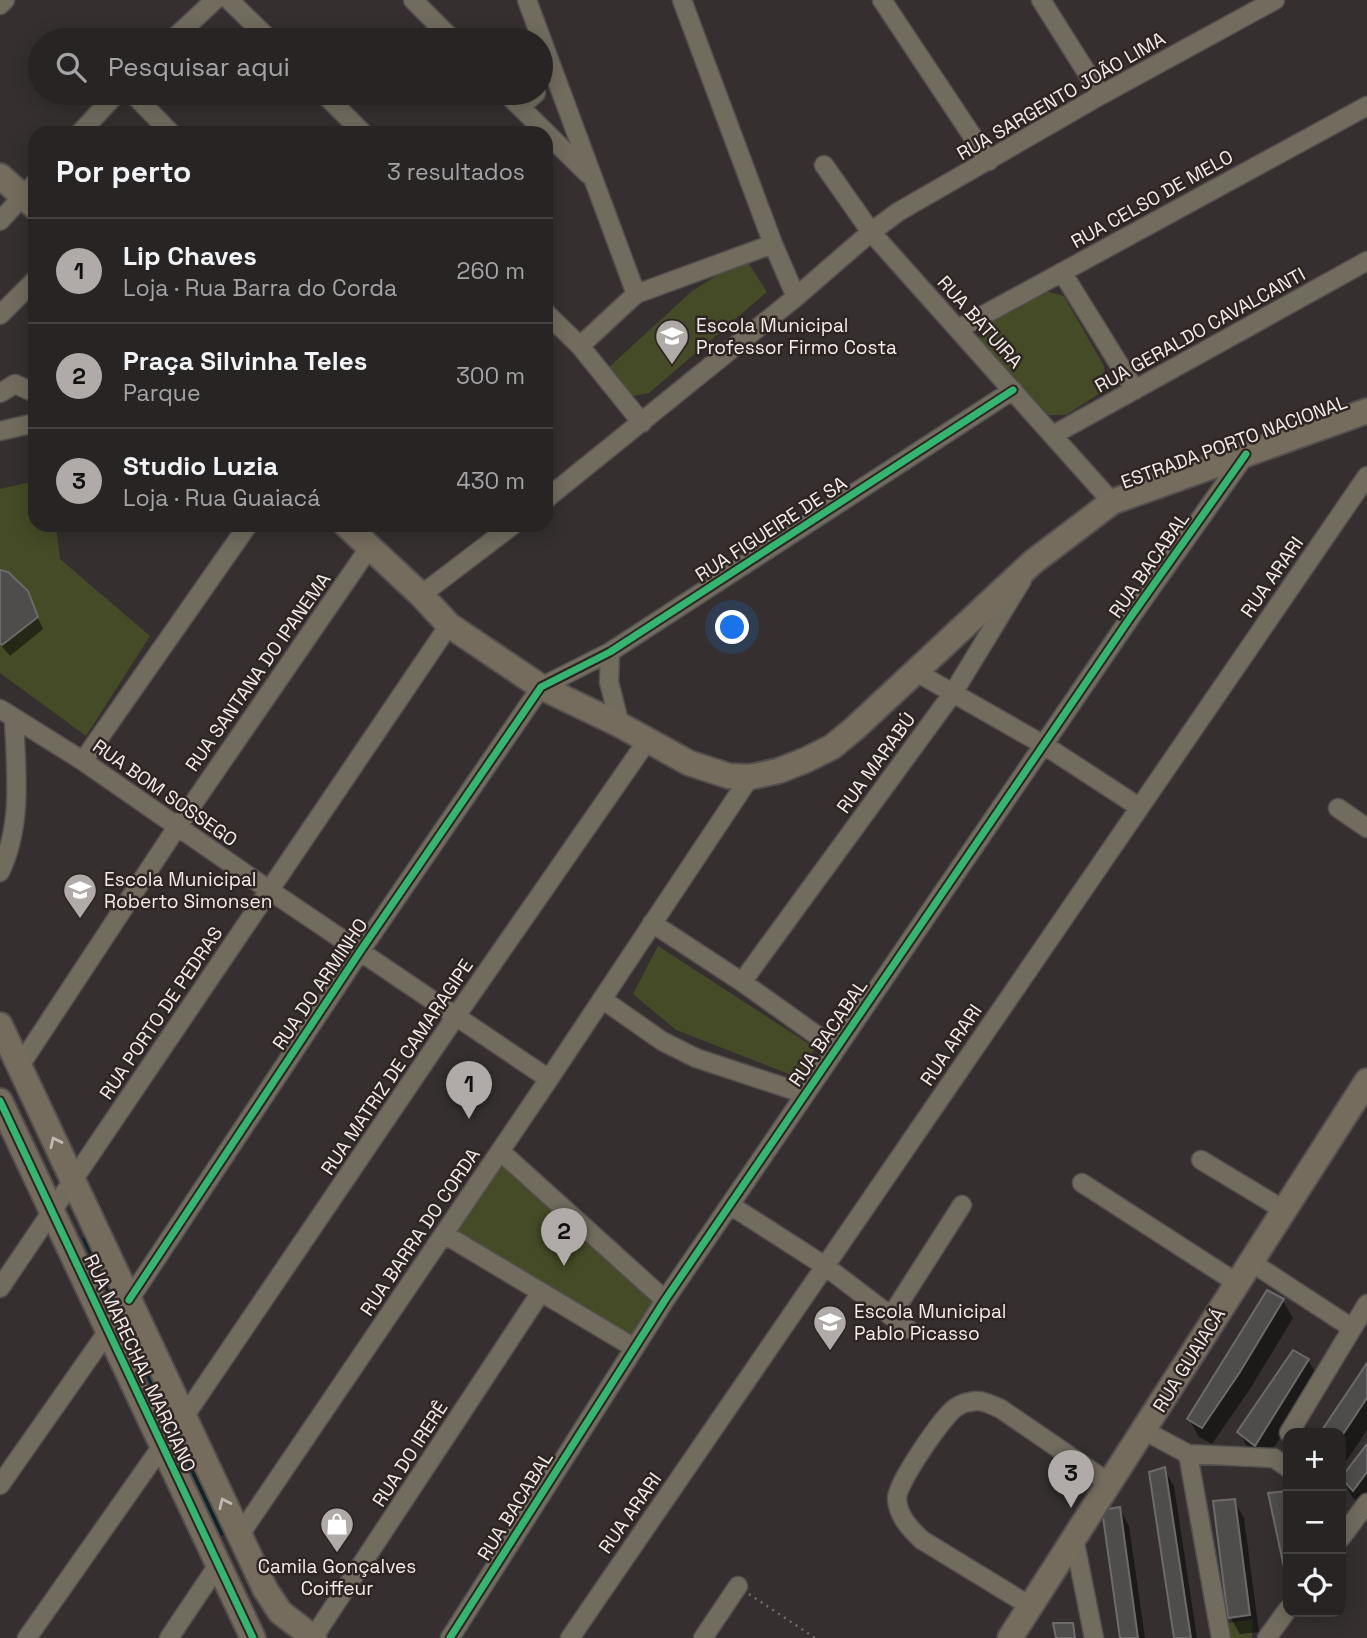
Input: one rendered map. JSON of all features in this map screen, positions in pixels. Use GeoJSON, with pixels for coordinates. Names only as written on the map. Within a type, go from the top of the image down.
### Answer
{"type":"FeatureCollection","features":[{"type":"Feature","properties":{"kind":"street"},"geometry":{"type":"LineString","coordinates":[[0,5],[5,0]]}},
{"type":"Feature","properties":{"kind":"street"},"geometry":{"type":"LineString","coordinates":[[185,28],[215,0]]}},
{"type":"Feature","properties":{"kind":"street"},"geometry":{"type":"LineString","coordinates":[[229,0],[258,28]]}},
{"type":"Feature","properties":{"kind":"street"},"geometry":{"type":"LineString","coordinates":[[413,0],[441,28]]}},
{"type":"Feature","properties":{"kind":"street"},"geometry":{"type":"LineString","coordinates":[[527,0],[538,28]]}},
{"type":"Feature","properties":{"kind":"street"},"geometry":{"type":"LineString","coordinates":[[682,0],[773,244],[796,297]]}},
{"type":"Feature","properties":{"kind":"street"},"geometry":{"type":"LineString","coordinates":[[882,0],[989,161]]}},
{"type":"Feature","properties":{"kind":"street"},"geometry":{"type":"LineString","coordinates":[[1041,0],[1101,95]]}},
{"type":"Feature","properties":{"kind":"street","name":"RUA SARGENTO JOÃO LIMA"},"geometry":{"type":"LineString","coordinates":[[553,493],[898,212],[1101,95],[1275,0]]}},
{"type":"Feature","properties":{"kind":"street"},"geometry":{"type":"LineString","coordinates":[[553,69],[636,294]]}},
{"type":"Feature","properties":{"kind":"street"},"geometry":{"type":"LineString","coordinates":[[86,126],[106,105]]}},
{"type":"Feature","properties":{"kind":"street"},"geometry":{"type":"LineString","coordinates":[[144,105],[165,126]]}},
{"type":"Feature","properties":{"kind":"street"},"geometry":{"type":"LineString","coordinates":[[335,105],[356,126]]}},
{"type":"Feature","properties":{"kind":"street"},"geometry":{"type":"LineString","coordinates":[[522,105],[520,107],[539,126]]}},
{"type":"Feature","properties":{"kind":"street","name":"RUA CELSO DE MELO"},"geometry":{"type":"LineString","coordinates":[[958,329],[1367,106]]}},
{"type":"Feature","properties":{"kind":"street"},"geometry":{"type":"LineString","coordinates":[[553,140],[593,180]]}},
{"type":"Feature","properties":{"kind":"street","name":"RUA BATUIRA"},"geometry":{"type":"LineString","coordinates":[[824,165],[871,232],[1111,502]]}},
{"type":"Feature","properties":{"kind":"street"},"geometry":{"type":"LineString","coordinates":[[0,176],[28,193]]}},
{"type":"Feature","properties":{"kind":"street"},"geometry":{"type":"LineString","coordinates":[[0,220],[28,197]]}},
{"type":"Feature","properties":{"kind":"street"},"geometry":{"type":"LineString","coordinates":[[580,346],[636,294],[773,244]]}},
{"type":"Feature","properties":{"kind":"street","name":"RUA GERALDO CAVALCANTI"},"geometry":{"type":"LineString","coordinates":[[1053,435],[1367,261]]}},
{"type":"Feature","properties":{"kind":"street"},"geometry":{"type":"LineString","coordinates":[[1062,272],[1135,390]]}},
{"type":"Feature","properties":{"kind":"street"},"geometry":{"type":"LineString","coordinates":[[0,315],[28,287]]}},
{"type":"Feature","properties":{"kind":"street"},"geometry":{"type":"LineString","coordinates":[[553,320],[580,346],[642,422]]}},
{"type":"Feature","properties":{"kind":"street"},"geometry":{"type":"LineString","coordinates":[[0,393],[15,384],[28,390]]}},
{"type":"Feature","properties":{"kind":"street","name":"RUA FIGUEIRE DE SA"},"geometry":{"type":"LineString","coordinates":[[541,687],[610,652],[1013,390]]}},
{"type":"Feature","properties":{"kind":"street","name":"ESTRADA PORTO NACIONAL"},"geometry":{"type":"LineString","coordinates":[[353,532],[449,625],[541,687],[620,725],[689,763],[729,776],[750,777],[778,771],[832,747],[1033,562],[1111,502],[1367,411]]}},
{"type":"Feature","properties":{"kind":"street"},"geometry":{"type":"LineString","coordinates":[[0,431],[28,425]]}},
{"type":"Feature","properties":{"kind":"street","name":"RUA BACABAL"},"geometry":{"type":"LineString","coordinates":[[450,1638],[633,1347],[1246,454]]}},
{"type":"Feature","properties":{"kind":"street","name":"RUA ARARI"},"geometry":{"type":"LineString","coordinates":[[569,1638],[1367,476]]}},
{"type":"Feature","properties":{"kind":"street"},"geometry":{"type":"LineString","coordinates":[[83,761],[243,532]]}},
{"type":"Feature","properties":{"kind":"street"},"geometry":{"type":"LineString","coordinates":[[421,595],[504,532]]}},
{"type":"Feature","properties":{"kind":"street","name":"RUA SANTANA DO IPANEMA"},"geometry":{"type":"LineString","coordinates":[[10,1072],[369,548]]}},
{"type":"Feature","properties":{"kind":"street","name":"RUA MARABÚ"},"geometry":{"type":"LineString","coordinates":[[742,982],[953,693],[1033,562]]}},
{"type":"Feature","properties":{"kind":"street","name":"RUA PORTO DE PEDRAS"},"geometry":{"type":"LineString","coordinates":[[0,1288],[449,625]]}},
{"type":"Feature","properties":{"kind":"street"},"geometry":{"type":"LineString","coordinates":[[610,652],[609,682],[620,725]]}},
{"type":"Feature","properties":{"kind":"street"},"geometry":{"type":"LineString","coordinates":[[916,672],[1044,745],[1139,807]]}},
{"type":"Feature","properties":{"kind":"street","name":"RUA DO ARMINHO"},"geometry":{"type":"LineString","coordinates":[[129,1300],[360,950],[541,687]]}},
{"type":"Feature","properties":{"kind":"street"},"geometry":{"type":"LineString","coordinates":[[0,872],[12,840],[16,813],[7,714]]}},
{"type":"Feature","properties":{"kind":"street","name":"RUA BOM SOSSEGO"},"geometry":{"type":"LineString","coordinates":[[7,714],[83,761],[549,1079]]}},
{"type":"Feature","properties":{"kind":"street","name":"RUA MATRIZ DE CAMARAGIPE"},"geometry":{"type":"LineString","coordinates":[[184,1417],[456,1016],[647,741]]}},
{"type":"Feature","properties":{"kind":"street","name":"RUA BARRA DO CORDA"},"geometry":{"type":"LineString","coordinates":[[239,1536],[750,777]]}},
{"type":"Feature","properties":{"kind":"street"},"geometry":{"type":"LineString","coordinates":[[1338,808],[1367,828]]}},
{"type":"Feature","properties":{"kind":"street"},"geometry":{"type":"LineString","coordinates":[[652,923],[742,982],[836,1049]]}},
{"type":"Feature","properties":{"kind":"street"},"geometry":{"type":"LineString","coordinates":[[602,999],[662,1041],[696,1058],[805,1094]]}},
{"type":"Feature","properties":{"kind":"street","name":"RUA MARECHAL MARCIANO"},"geometry":{"type":"LineString","coordinates":[[1,1030],[10,1072],[73,1181],[274,1605],[292,1623],[314,1638]]}},
{"type":"Feature","properties":{"kind":"street","name":"RUA GUAIACÁ"},"geometry":{"type":"LineString","coordinates":[[1010,1638],[1367,1081]]}},
{"type":"Feature","properties":{"kind":"street","name":"RUA MARECHAL MARCIANO"},"geometry":{"type":"LineString","coordinates":[[0,1101],[253,1638]]}},
{"type":"Feature","properties":{"kind":"street"},"geometry":{"type":"LineString","coordinates":[[500,1152],[665,1300]]}},
{"type":"Feature","properties":{"kind":"street"},"geometry":{"type":"LineString","coordinates":[[1202,1160],[1284,1210]]}},
{"type":"Feature","properties":{"kind":"street"},"geometry":{"type":"LineString","coordinates":[[1082,1183],[1352,1328]]}},
{"type":"Feature","properties":{"kind":"street"},"geometry":{"type":"LineString","coordinates":[[730,1205],[825,1266],[908,1329]]}},
{"type":"Feature","properties":{"kind":"street"},"geometry":{"type":"LineString","coordinates":[[891,1316],[962,1205]]}},
{"type":"Feature","properties":{"kind":"street"},"geometry":{"type":"LineString","coordinates":[[444,1234],[633,1347]]}},
{"type":"Feature","properties":{"kind":"street","name":"RUA DO IRERÊ"},"geometry":{"type":"LineString","coordinates":[[314,1638],[541,1292]]}},
{"type":"Feature","properties":{"kind":"street"},"geometry":{"type":"LineString","coordinates":[[1293,1428],[1367,1304]]}},
{"type":"Feature","properties":{"kind":"street"},"geometry":{"type":"LineString","coordinates":[[0,1485],[108,1331]]}},
{"type":"Feature","properties":{"kind":"street"},"geometry":{"type":"LineString","coordinates":[[1030,1606],[922,1540],[909,1527],[900,1511],[896,1497],[901,1481],[955,1408],[969,1402],[985,1402],[1000,1409],[1109,1483]]}},
{"type":"Feature","properties":{"kind":"street"},"geometry":{"type":"LineString","coordinates":[[1144,1431],[1188,1454],[1281,1463]]}},
{"type":"Feature","properties":{"kind":"street"},"geometry":{"type":"LineString","coordinates":[[27,1638],[162,1446]]}},
{"type":"Feature","properties":{"kind":"street"},"geometry":{"type":"LineString","coordinates":[[1188,1454],[1221,1638]]}},
{"type":"Feature","properties":{"kind":"street"},"geometry":{"type":"LineString","coordinates":[[1346,1531],[1367,1503]]}},
{"type":"Feature","properties":{"kind":"street"},"geometry":{"type":"LineString","coordinates":[[1073,1538],[1094,1638]]}},
{"type":"Feature","properties":{"kind":"street"},"geometry":{"type":"LineString","coordinates":[[169,1638],[218,1565]]}},
{"type":"Feature","properties":{"kind":"street"},"geometry":{"type":"LineString","coordinates":[[703,1638],[738,1586]]}},
{"type":"Feature","properties":{"kind":"street"},"geometry":{"type":"LineString","coordinates":[[1267,1638],[1283,1616]]}},
{"type":"Feature","properties":{"kind":"path"},"geometry":{"type":"LineString","coordinates":[[738,1586],[815,1638]]}},
{"type":"Feature","properties":{"kind":"green space"},"geometry":{"type":"Polygon","coordinates":[[[745,258],[767,292],[649,393],[633,396],[607,369],[692,291],[745,258]]]}},
{"type":"Feature","properties":{"kind":"green space"},"geometry":{"type":"Polygon","coordinates":[[[1041,290],[1064,296],[1104,366],[1105,381],[1100,393],[1066,415],[1049,415],[986,350],[979,338],[983,325],[1041,290]]]}},
{"type":"Feature","properties":{"kind":"green space"},"geometry":{"type":"Polygon","coordinates":[[[28,483],[28,532],[57,532],[60,559],[150,636],[86,736],[0,673],[0,489],[28,483]]]}},
{"type":"Feature","properties":{"kind":"green space"},"geometry":{"type":"Polygon","coordinates":[[[658,946],[815,1048],[799,1078],[676,1030],[633,994],[658,946]]]}},
{"type":"Feature","properties":{"kind":"green space"},"geometry":{"type":"Polygon","coordinates":[[[501,1164],[656,1300],[631,1340],[455,1231],[501,1164]]]}},
{"type":"Feature","properties":{"kind":"green space"},"geometry":{"type":"Polygon","coordinates":[[[1253,1619],[1252,1638],[1225,1638],[1223,1624],[1253,1619]]]}},
{"type":"Feature","properties":{"kind":"building"},"geometry":{"type":"Polygon","coordinates":[[[0,570],[8,572],[28,591],[38,617],[2,645],[0,643],[0,570]]]}},
{"type":"Feature","properties":{"kind":"building"},"geometry":{"type":"Polygon","coordinates":[[[1267,1290],[1284,1299],[1202,1428],[1187,1419],[1267,1290]]]}},
{"type":"Feature","properties":{"kind":"building"},"geometry":{"type":"Polygon","coordinates":[[[1293,1350],[1309,1359],[1255,1446],[1237,1432],[1293,1350]]]}},
{"type":"Feature","properties":{"kind":"building"},"geometry":{"type":"Polygon","coordinates":[[[1367,1363],[1367,1398],[1346,1430],[1323,1428],[1367,1363]]]}},
{"type":"Feature","properties":{"kind":"building"},"geometry":{"type":"Polygon","coordinates":[[[1367,1444],[1367,1472],[1353,1491],[1346,1483],[1346,1471],[1367,1444]]]}},
{"type":"Feature","properties":{"kind":"building"},"geometry":{"type":"Polygon","coordinates":[[[1165,1467],[1191,1638],[1174,1638],[1149,1472],[1165,1467]]]}},
{"type":"Feature","properties":{"kind":"building"},"geometry":{"type":"Polygon","coordinates":[[[1283,1491],[1283,1563],[1268,1493],[1283,1491]]]}},
{"type":"Feature","properties":{"kind":"building"},"geometry":{"type":"Polygon","coordinates":[[[1235,1499],[1250,1615],[1228,1618],[1213,1501],[1235,1499]]]}},
{"type":"Feature","properties":{"kind":"building"},"geometry":{"type":"Polygon","coordinates":[[[1120,1507],[1138,1638],[1120,1638],[1102,1510],[1120,1507]]]}},
{"type":"Feature","properties":{"kind":"building"},"geometry":{"type":"Polygon","coordinates":[[[1053,1623],[1073,1623],[1075,1638],[1056,1638],[1053,1623]]]}},
{"type":"Feature","properties":{"kind":"waterway"},"geometry":{"type":"LineString","coordinates":[[85,1239],[222,1533]]}},
{"type":"Feature","properties":{"kind":"cycle path"},"geometry":{"type":"LineString","coordinates":[[129,1300],[361,950],[541,687],[610,652],[1013,390]]}},
{"type":"Feature","properties":{"kind":"cycle path"},"geometry":{"type":"LineString","coordinates":[[450,1638],[665,1300],[1130,618],[1246,454]]}},
{"type":"Feature","properties":{"kind":"cycle path"},"geometry":{"type":"LineString","coordinates":[[0,1101],[253,1638]]}},
{"type":"Feature","properties":{"kind":"place","name":"Escola Municipal Professor Firmo Costa"},"geometry":{"type":"Point","coordinates":[672,366]}},
{"type":"Feature","properties":{"kind":"place","name":"Escola Municipal Roberto Simonsen"},"geometry":{"type":"Point","coordinates":[80,920]}},
{"type":"Feature","properties":{"kind":"place","name":"Lip Chaves"},"geometry":{"type":"Point","coordinates":[469,1119]}},
{"type":"Feature","properties":{"kind":"place","name":"Praça Silvinha Teles"},"geometry":{"type":"Point","coordinates":[564,1266]}},
{"type":"Feature","properties":{"kind":"place","name":"Escola Municipal Pablo Picasso"},"geometry":{"type":"Point","coordinates":[830,1352]}},
{"type":"Feature","properties":{"kind":"place","name":"Studio Luzia"},"geometry":{"type":"Point","coordinates":[1071,1508]}},
{"type":"Feature","properties":{"kind":"place","name":"Camila Gonçalves Coiffeur"},"geometry":{"type":"Point","coordinates":[337,1554]}}]}
